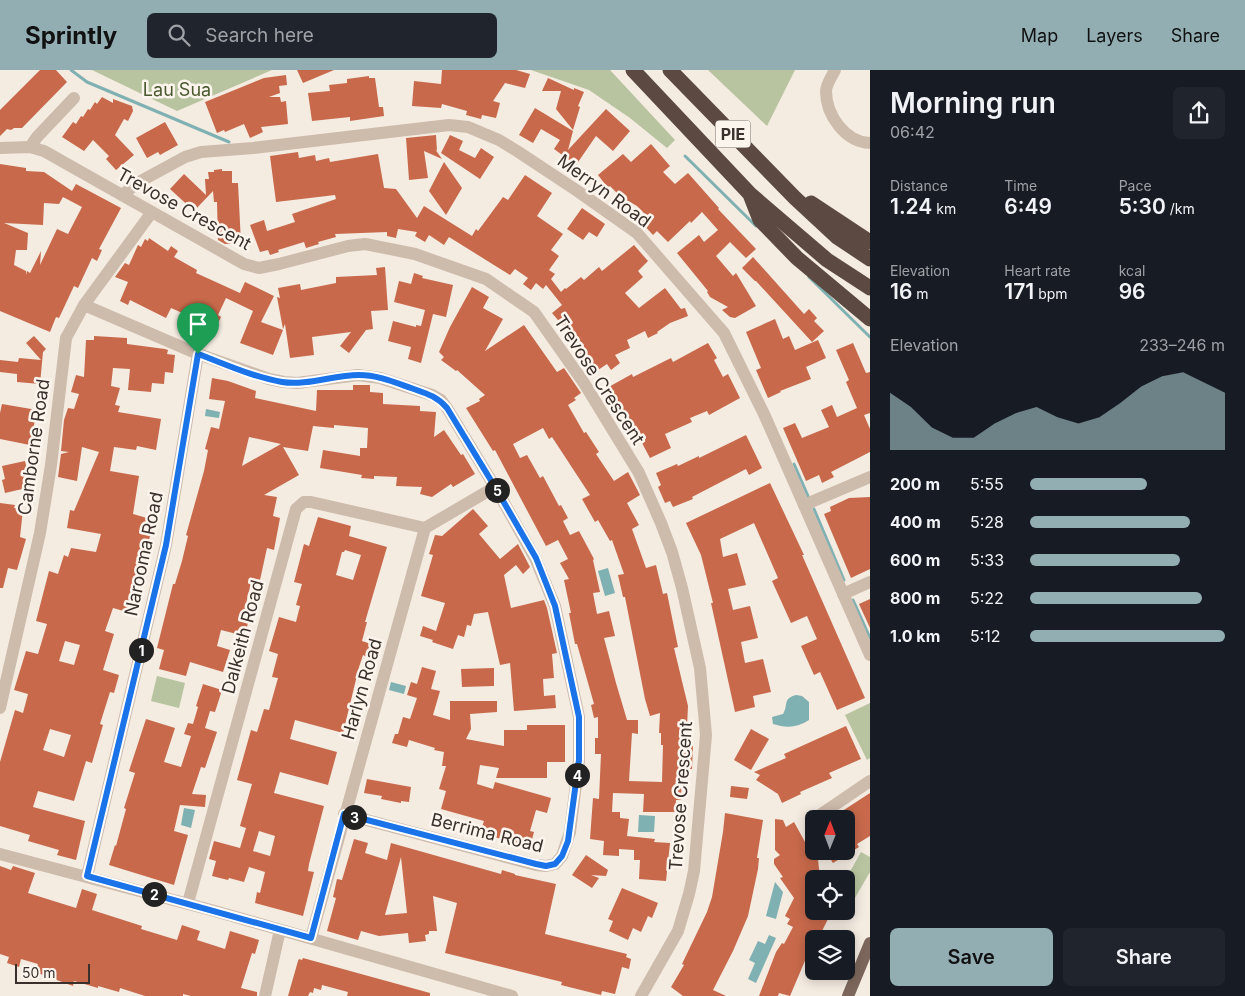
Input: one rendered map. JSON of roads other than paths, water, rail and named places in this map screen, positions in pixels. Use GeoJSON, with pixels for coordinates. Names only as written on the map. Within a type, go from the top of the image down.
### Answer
{"type":"FeatureCollection","features":[{"type":"Feature","properties":{"kind":"highway","name":"PIE"},"geometry":{"type":"LineString","coordinates":[[633,70],[750,194],[827,260],[870,288]]}},
{"type":"Feature","properties":{"kind":"highway","name":"PIE"},"geometry":{"type":"LineString","coordinates":[[670,70],[795,198],[837,237],[870,259]]}},
{"type":"Feature","properties":{"kind":"highway"},"geometry":{"type":"LineString","coordinates":[[750,194],[760,220],[797,258],[870,319]]}},
{"type":"Feature","properties":{"kind":"highway"},"geometry":{"type":"LineString","coordinates":[[795,198],[816,206],[870,242]]}},
{"type":"Feature","properties":{"kind":"main road"},"geometry":{"type":"LineString","coordinates":[[848,996],[870,943]]}},
{"type":"Feature","properties":{"kind":"street"},"geometry":{"type":"LineString","coordinates":[[835,70],[826,90],[829,112],[847,135],[862,142],[870,143]]}},
{"type":"Feature","properties":{"kind":"street"},"geometry":{"type":"LineString","coordinates":[[30,147],[74,98]]}},
{"type":"Feature","properties":{"kind":"street","name":"Merryn Road"},"geometry":{"type":"LineString","coordinates":[[122,195],[139,182],[177,161],[201,152],[253,148],[449,125],[468,128],[499,140],[576,190],[637,233],[724,333],[743,369],[870,655]]}},
{"type":"Feature","properties":{"kind":"street","name":"Trevose Crescent"},"geometry":{"type":"LineString","coordinates":[[0,148],[30,147],[44,151],[244,264],[259,268],[348,246],[365,244],[415,254],[486,279],[534,312],[584,383],[639,474],[669,543],[682,588],[700,668],[706,734],[694,871],[678,931],[641,996]]}},
{"type":"Feature","properties":{"kind":"street","name":"Camborne Road"},"geometry":{"type":"LineString","coordinates":[[0,708],[40,533],[51,465],[66,338],[84,305],[152,212]]}},
{"type":"Feature","properties":{"kind":"street","name":"Berrima Road"},"geometry":{"type":"LineString","coordinates":[[84,305],[198,354],[269,379],[297,383],[358,375],[380,378],[432,395],[441,400],[536,558],[555,606],[579,717],[579,760],[570,832],[562,856],[555,864],[546,866],[344,814]]}},
{"type":"Feature","properties":{"kind":"street","name":"Narooma Road"},"geometry":{"type":"LineString","coordinates":[[87,876],[166,545],[198,354]]}},
{"type":"Feature","properties":{"kind":"street"},"geometry":{"type":"LineString","coordinates":[[804,505],[870,477]]}},
{"type":"Feature","properties":{"kind":"street"},"geometry":{"type":"LineString","coordinates":[[425,528],[495,487]]}},
{"type":"Feature","properties":{"kind":"street","name":"Dalkeith Road"},"geometry":{"type":"LineString","coordinates":[[188,903],[296,509],[304,502],[311,502],[425,528]]}},
{"type":"Feature","properties":{"kind":"street","name":"Harlyn Road"},"geometry":{"type":"LineString","coordinates":[[311,938],[425,528]]}},
{"type":"Feature","properties":{"kind":"street"},"geometry":{"type":"LineString","coordinates":[[843,594],[870,582]]}},
{"type":"Feature","properties":{"kind":"street"},"geometry":{"type":"LineString","coordinates":[[827,810],[870,780]]}},
{"type":"Feature","properties":{"kind":"street"},"geometry":{"type":"LineString","coordinates":[[0,854],[188,903],[512,996]]}},
{"type":"Feature","properties":{"kind":"street"},"geometry":{"type":"LineString","coordinates":[[265,996],[280,930]]}},
{"type":"Feature","properties":{"kind":"water"},"geometry":{"type":"Polygon","coordinates":[[[206,409],[220,412],[219,418],[205,416],[206,409]]]}},
{"type":"Feature","properties":{"kind":"water"},"geometry":{"type":"Polygon","coordinates":[[[608,568],[615,593],[605,596],[598,571],[608,568]]]}},
{"type":"Feature","properties":{"kind":"water"},"geometry":{"type":"Polygon","coordinates":[[[391,682],[406,686],[404,694],[389,690],[391,682]]]}},
{"type":"Feature","properties":{"kind":"water"},"geometry":{"type":"Polygon","coordinates":[[[796,695],[802,696],[809,702],[809,720],[800,725],[791,726],[773,724],[772,717],[783,714],[787,700],[796,695]]]}},
{"type":"Feature","properties":{"kind":"water"},"geometry":{"type":"Polygon","coordinates":[[[184,808],[195,810],[191,828],[181,825],[184,808]]]}},
{"type":"Feature","properties":{"kind":"water"},"geometry":{"type":"Polygon","coordinates":[[[639,815],[655,816],[654,832],[638,832],[639,815]]]}},
{"type":"Feature","properties":{"kind":"water"},"geometry":{"type":"Polygon","coordinates":[[[775,882],[783,892],[776,919],[766,916],[775,882]]]}},
{"type":"Feature","properties":{"kind":"water"},"geometry":{"type":"Polygon","coordinates":[[[769,935],[776,938],[756,983],[748,979],[755,963],[749,960],[758,941],[765,944],[769,935]]]}},
{"type":"Feature","properties":{"kind":"waterway"},"geometry":{"type":"LineString","coordinates":[[71,70],[87,82],[229,142]]}},
{"type":"Feature","properties":{"kind":"waterway"},"geometry":{"type":"LineString","coordinates":[[685,156],[756,226]]}},
{"type":"Feature","properties":{"kind":"waterway"},"geometry":{"type":"LineString","coordinates":[[809,277],[870,337]]}},
{"type":"Feature","properties":{"kind":"waterway"},"geometry":{"type":"LineString","coordinates":[[794,464],[808,496]]}},
{"type":"Feature","properties":{"kind":"waterway"},"geometry":{"type":"LineString","coordinates":[[814,509],[844,580]]}},
{"type":"Feature","properties":{"kind":"waterway"},"geometry":{"type":"LineString","coordinates":[[853,600],[870,638]]}},
{"type":"Feature","properties":{"kind":"park label","name":"Lau Sua"},"geometry":{"type":"Point","coordinates":[177,90]}}]}
